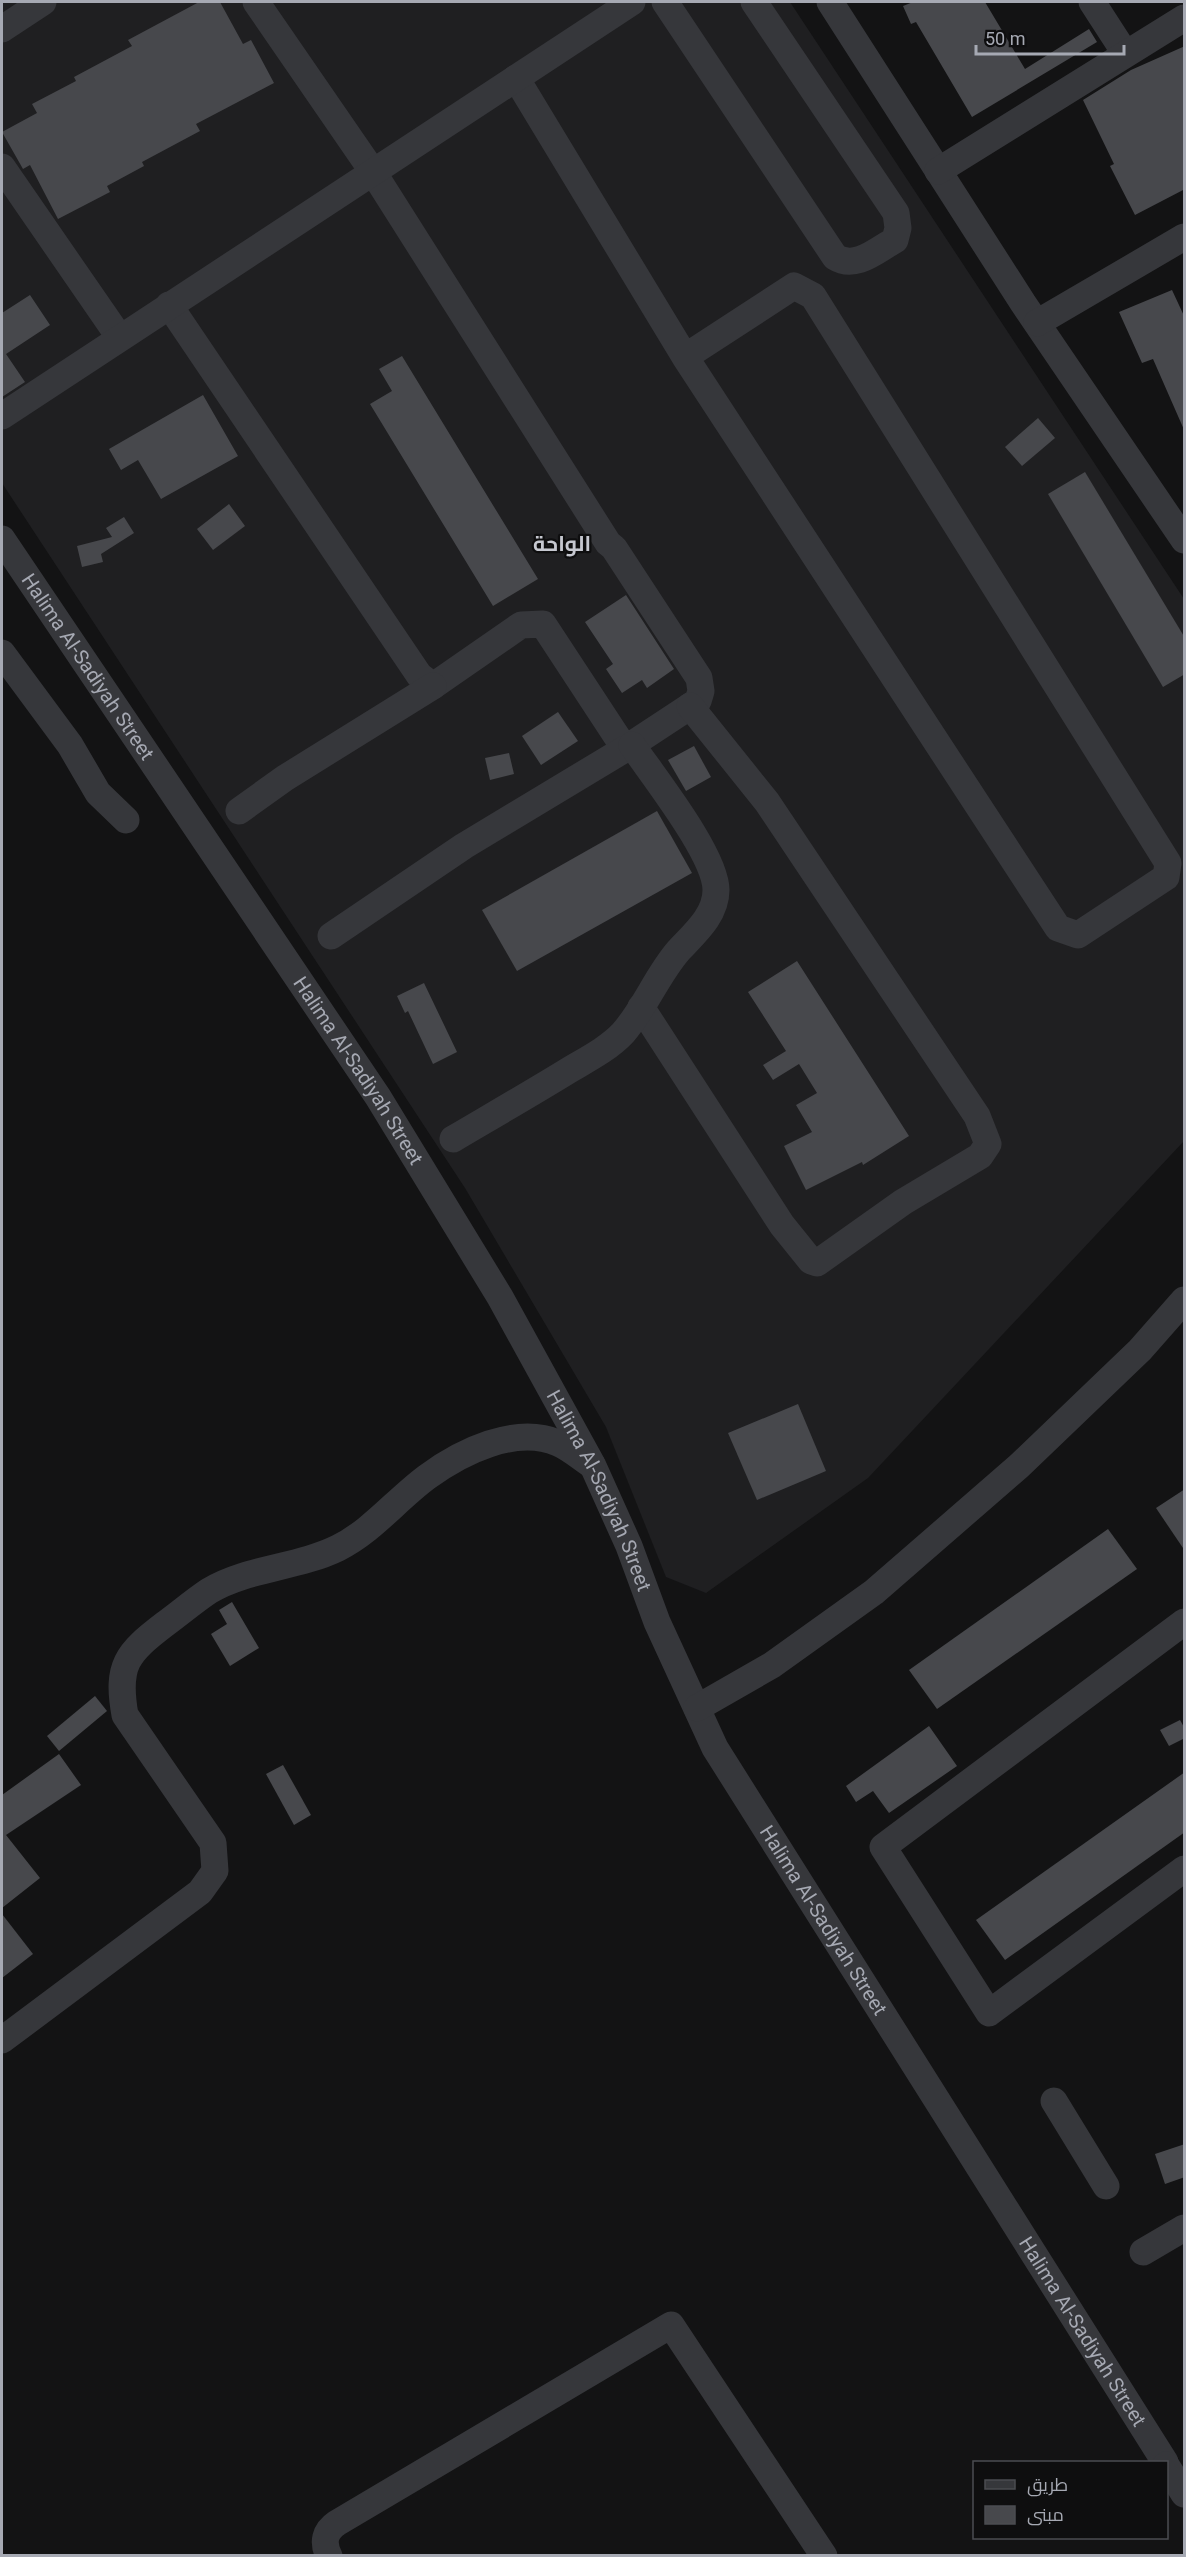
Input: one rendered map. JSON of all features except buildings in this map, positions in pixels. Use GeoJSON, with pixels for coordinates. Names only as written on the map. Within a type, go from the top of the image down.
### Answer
{"type":"FeatureCollection","features":[{"type":"Feature","properties":{"kind":"street"},"geometry":{"type":"LineString","coordinates":[[2,29],[43,2]]}},
{"type":"Feature","properties":{"kind":"street"},"geometry":{"type":"LineString","coordinates":[[256,2],[373,172],[608,543],[614,548],[699,678],[700,697],[690,706],[629,747],[464,846],[331,936]]}},
{"type":"Feature","properties":{"kind":"street"},"geometry":{"type":"LineString","coordinates":[[665,2],[835,257],[844,261],[858,261],[895,240],[898,228],[896,213],[754,2]]}},
{"type":"Feature","properties":{"kind":"street"},"geometry":{"type":"LineString","coordinates":[[830,2],[1037,323],[1181,528]]}},
{"type":"Feature","properties":{"kind":"street"},"geometry":{"type":"LineString","coordinates":[[1092,2],[1125,53]]}},
{"type":"Feature","properties":{"kind":"street"},"geometry":{"type":"LineString","coordinates":[[2,416],[516,78],[624,3]]}},
{"type":"Feature","properties":{"kind":"street"},"geometry":{"type":"LineString","coordinates":[[938,171],[1125,53],[1185,18]]}},
{"type":"Feature","properties":{"kind":"street"},"geometry":{"type":"LineString","coordinates":[[516,78],[685,357],[1058,928],[1078,935],[1166,876],[1168,863],[813,296],[794,286],[685,357]]}},
{"type":"Feature","properties":{"kind":"street"},"geometry":{"type":"LineString","coordinates":[[2,167],[120,338]]}},
{"type":"Feature","properties":{"kind":"street"},"geometry":{"type":"LineString","coordinates":[[1037,323],[1185,237]]}},
{"type":"Feature","properties":{"kind":"street"},"geometry":{"type":"LineString","coordinates":[[169,305],[419,675],[433,686]]}},
{"type":"Feature","properties":{"kind":"street","name":"Halima Al-Sadiyah Street"},"geometry":{"type":"LineString","coordinates":[[2,539],[378,1097],[500,1297],[593,1466],[629,1546],[657,1622],[715,1748],[1164,2461]]}},
{"type":"Feature","properties":{"kind":"street"},"geometry":{"type":"LineString","coordinates":[[239,811],[285,778],[433,686],[521,625],[543,624],[629,747],[677,809],[712,871],[716,888],[715,903],[695,936],[680,950],[622,1034],[593,1055],[453,1139]]}},
{"type":"Feature","properties":{"kind":"street"},"geometry":{"type":"LineString","coordinates":[[2,653],[70,745],[98,793],[126,820]]}},
{"type":"Feature","properties":{"kind":"street"},"geometry":{"type":"LineString","coordinates":[[641,1007],[782,1225],[811,1261],[817,1263],[903,1202],[980,1156],[988,1144],[977,1116],[851,924],[767,802],[690,706]]}},
{"type":"Feature","properties":{"kind":"street"},"geometry":{"type":"LineString","coordinates":[[697,1708],[772,1665],[874,1592],[1019,1466],[1140,1350],[1185,1300]]}},
{"type":"Feature","properties":{"kind":"street"},"geometry":{"type":"LineString","coordinates":[[2,2040],[200,1892],[215,1871],[213,1843],[125,1715],[121,1694],[124,1665],[139,1644],[210,1591],[236,1580],[295,1564],[339,1547],[380,1519],[426,1478],[471,1452],[501,1440],[529,1438],[557,1443],[593,1466]]}},
{"type":"Feature","properties":{"kind":"street"},"geometry":{"type":"LineString","coordinates":[[1185,1622],[883,1847],[989,2013],[1185,1869]]}},
{"type":"Feature","properties":{"kind":"street"},"geometry":{"type":"LineString","coordinates":[[1054,2101],[1106,2186]]}},
{"type":"Feature","properties":{"kind":"street"},"geometry":{"type":"LineString","coordinates":[[1143,2252],[1185,2228]]}},
{"type":"Feature","properties":{"kind":"street"},"geometry":{"type":"LineString","coordinates":[[329,2556],[325,2538],[329,2529],[337,2523],[671,2325],[816,2553]]}},
{"type":"Feature","properties":{"kind":"street","name":"Halima Al-Sadiyah Street"},"geometry":{"type":"LineString","coordinates":[[1168,2467],[1185,2494]]}},
{"type":"Feature","properties":{"kind":"shaded area"},"geometry":{"type":"Polygon","coordinates":[[[2,2],[790,2],[1184,599],[1184,1141],[868,1478],[706,1593],[666,1577],[606,1427],[465,1188],[2,483],[2,2]]]}},
{"type":"Feature","properties":{"kind":"district","name":"الواحة"},"geometry":{"type":"Point","coordinates":[562,544]}}]}
